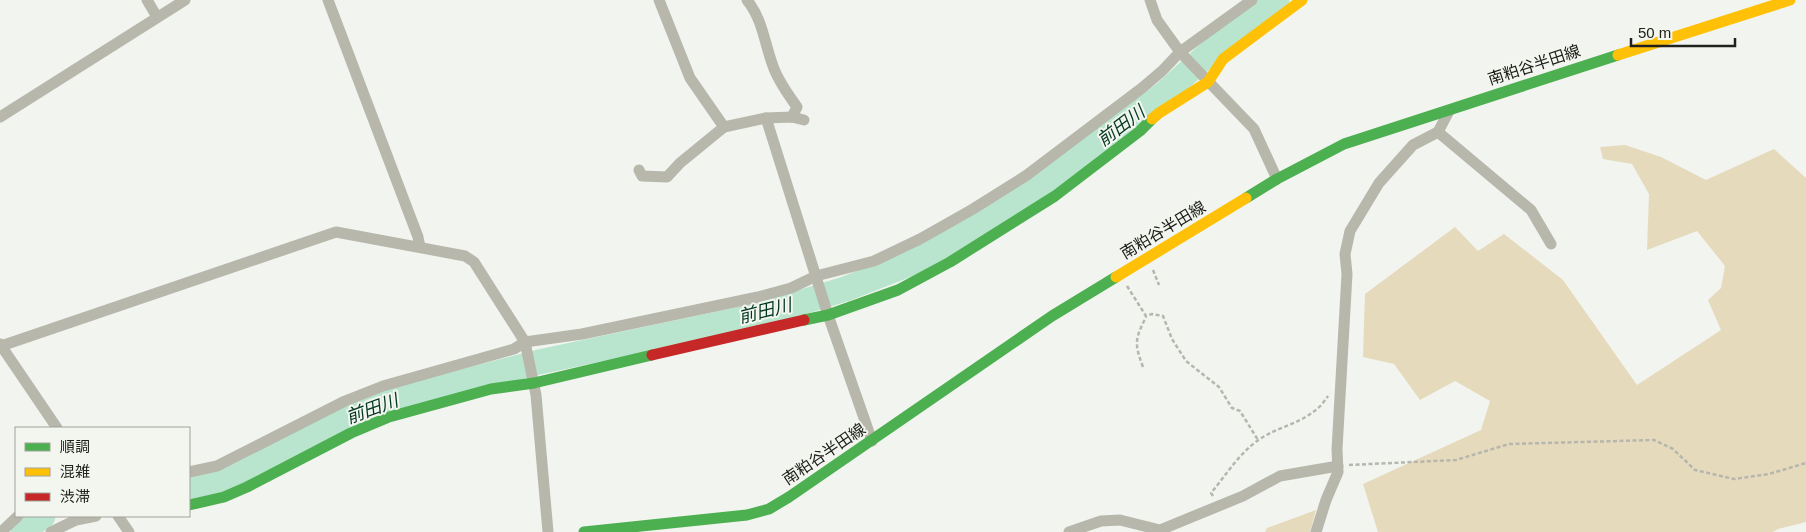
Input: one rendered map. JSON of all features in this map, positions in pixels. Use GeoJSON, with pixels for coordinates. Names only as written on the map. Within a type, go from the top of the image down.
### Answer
{"type":"FeatureCollection","features":[{"type":"Feature","properties":{"kind":"main road"},"geometry":{"type":"LineString","coordinates":[[190,505],[224,497],[247,488],[351,433],[389,417],[491,389],[534,383],[828,312],[898,290],[950,262],[1055,196],[1140,131],[1159,113],[1208,82],[1223,59],[1302,0]]}},
{"type":"Feature","properties":{"kind":"main road","name":"南粕谷半田線"},"geometry":{"type":"LineString","coordinates":[[584,532],[703,521],[747,515],[769,509],[872,441],[1052,316],[1277,179],[1344,144],[1790,0]]}},
{"type":"Feature","properties":{"kind":"street"},"geometry":{"type":"LineString","coordinates":[[147,0],[158,17]]}},
{"type":"Feature","properties":{"kind":"street"},"geometry":{"type":"LineString","coordinates":[[0,117],[185,0]]}},
{"type":"Feature","properties":{"kind":"street"},"geometry":{"type":"LineString","coordinates":[[328,0],[418,237],[420,247]]}},
{"type":"Feature","properties":{"kind":"street"},"geometry":{"type":"LineString","coordinates":[[659,0],[690,78],[724,127]]}},
{"type":"Feature","properties":{"kind":"street"},"geometry":{"type":"LineString","coordinates":[[747,0],[756,12],[772,66],[797,107],[792,117]]}},
{"type":"Feature","properties":{"kind":"street"},"geometry":{"type":"LineString","coordinates":[[1150,0],[1157,20],[1180,52],[1254,129],[1277,179]]}},
{"type":"Feature","properties":{"kind":"street"},"geometry":{"type":"LineString","coordinates":[[190,472],[217,466],[345,400],[383,386],[526,345],[758,297],[818,280],[874,260],[920,239],[1027,175],[1162,72],[1180,52],[1252,0]]}},
{"type":"Feature","properties":{"kind":"street"},"geometry":{"type":"LineString","coordinates":[[1316,532],[1326,500],[1338,472],[1337,449],[1347,274],[1345,254],[1350,231],[1379,183],[1413,145],[1438,132],[1449,111]]}},
{"type":"Feature","properties":{"kind":"street"},"geometry":{"type":"LineString","coordinates":[[639,170],[642,176],[667,177],[680,163],[724,127],[766,118],[792,117],[804,120]]}},
{"type":"Feature","properties":{"kind":"street"},"geometry":{"type":"LineString","coordinates":[[766,118],[828,312],[872,441]]}},
{"type":"Feature","properties":{"kind":"street"},"geometry":{"type":"LineString","coordinates":[[1438,132],[1531,210],[1551,244]]}},
{"type":"Feature","properties":{"kind":"street"},"geometry":{"type":"LineString","coordinates":[[56,427],[1,345],[336,232],[465,256],[474,262],[526,345],[534,383],[548,532]]}},
{"type":"Feature","properties":{"kind":"street"},"geometry":{"type":"LineString","coordinates":[[1069,532],[1101,521],[1110,520],[1120,520],[1160,530],[1264,486],[1280,476],[1338,466]]}},
{"type":"Feature","properties":{"kind":"street"},"geometry":{"type":"LineString","coordinates":[[1,532],[17,517]]}},
{"type":"Feature","properties":{"kind":"street"},"geometry":{"type":"LineString","coordinates":[[51,532],[76,520],[91,517]]}},
{"type":"Feature","properties":{"kind":"street"},"geometry":{"type":"LineString","coordinates":[[119,517],[129,532]]}},
{"type":"Feature","properties":{"kind":"path"},"geometry":{"type":"LineString","coordinates":[[1120,275],[1146,316]]}},
{"type":"Feature","properties":{"kind":"path"},"geometry":{"type":"LineString","coordinates":[[1143,367],[1136,342],[1137,334],[1146,316],[1152,314],[1163,316],[1172,339],[1183,356],[1219,387],[1232,408],[1240,411],[1258,440]]}},
{"type":"Feature","properties":{"kind":"path"},"geometry":{"type":"LineString","coordinates":[[1219,506],[1211,494],[1239,456],[1258,440],[1282,426],[1298,421],[1319,408],[1329,393]]}},
{"type":"Feature","properties":{"kind":"path"},"geometry":{"type":"LineString","coordinates":[[1338,466],[1456,460],[1509,444],[1654,440],[1673,449],[1694,470],[1734,479],[1769,474],[1806,463]]}},
{"type":"Feature","properties":{"kind":"shaded area"},"geometry":{"type":"Polygon","coordinates":[[[1625,145],[1661,157],[1706,180],[1774,149],[1806,178],[1806,522],[1773,532],[1378,532],[1363,484],[1481,430],[1490,401],[1455,381],[1420,400],[1394,364],[1363,357],[1365,294],[1455,227],[1478,251],[1504,234],[1563,280],[1637,385],[1721,330],[1708,300],[1721,288],[1725,266],[1697,231],[1647,250],[1649,194],[1632,164],[1603,159],[1600,147],[1625,145]]]}},
{"type":"Feature","properties":{"kind":"shaded area"},"geometry":{"type":"Polygon","coordinates":[[[1316,510],[1310,532],[1265,532],[1267,528],[1316,510]]]}},
{"type":"Feature","properties":{"kind":"waterway","name":"前田川"},"geometry":{"type":"LineString","coordinates":[[190,488],[231,479],[348,417],[385,402],[539,362],[732,321],[783,308],[845,289],[909,264],[984,223],[1034,191],[1165,93],[1232,32],[1277,0]]}},
{"type":"Feature","properties":{"kind":"waterway","name":"前田川"},"geometry":{"type":"LineString","coordinates":[[23,532],[42,517]]}},
{"type":"Feature","properties":{"kind":"traffic: fast"},"geometry":{"type":"LineString","coordinates":[[1246,198],[1277,179],[1344,144],[1618,55]]}},
{"type":"Feature","properties":{"kind":"traffic: fast"},"geometry":{"type":"LineString","coordinates":[[804,320],[828,315],[898,290],[950,262],[1055,196],[1140,131],[1152,119]]}},
{"type":"Feature","properties":{"kind":"traffic: fast"},"geometry":{"type":"LineString","coordinates":[[584,532],[747,515],[769,509],[1052,316],[1116,277]]}},
{"type":"Feature","properties":{"kind":"traffic: fast"},"geometry":{"type":"LineString","coordinates":[[190,505],[224,497],[247,487],[351,433],[389,417],[491,389],[534,383],[652,355]]}},
{"type":"Feature","properties":{"kind":"traffic: slow"},"geometry":{"type":"LineString","coordinates":[[1152,119],[1208,82],[1223,59],[1302,0]]}},
{"type":"Feature","properties":{"kind":"traffic: slow"},"geometry":{"type":"LineString","coordinates":[[1618,55],[1790,0]]}},
{"type":"Feature","properties":{"kind":"traffic: slow"},"geometry":{"type":"LineString","coordinates":[[1116,277],[1246,198]]}},
{"type":"Feature","properties":{"kind":"traffic: jam"},"geometry":{"type":"LineString","coordinates":[[652,355],[804,320]]}}]}
